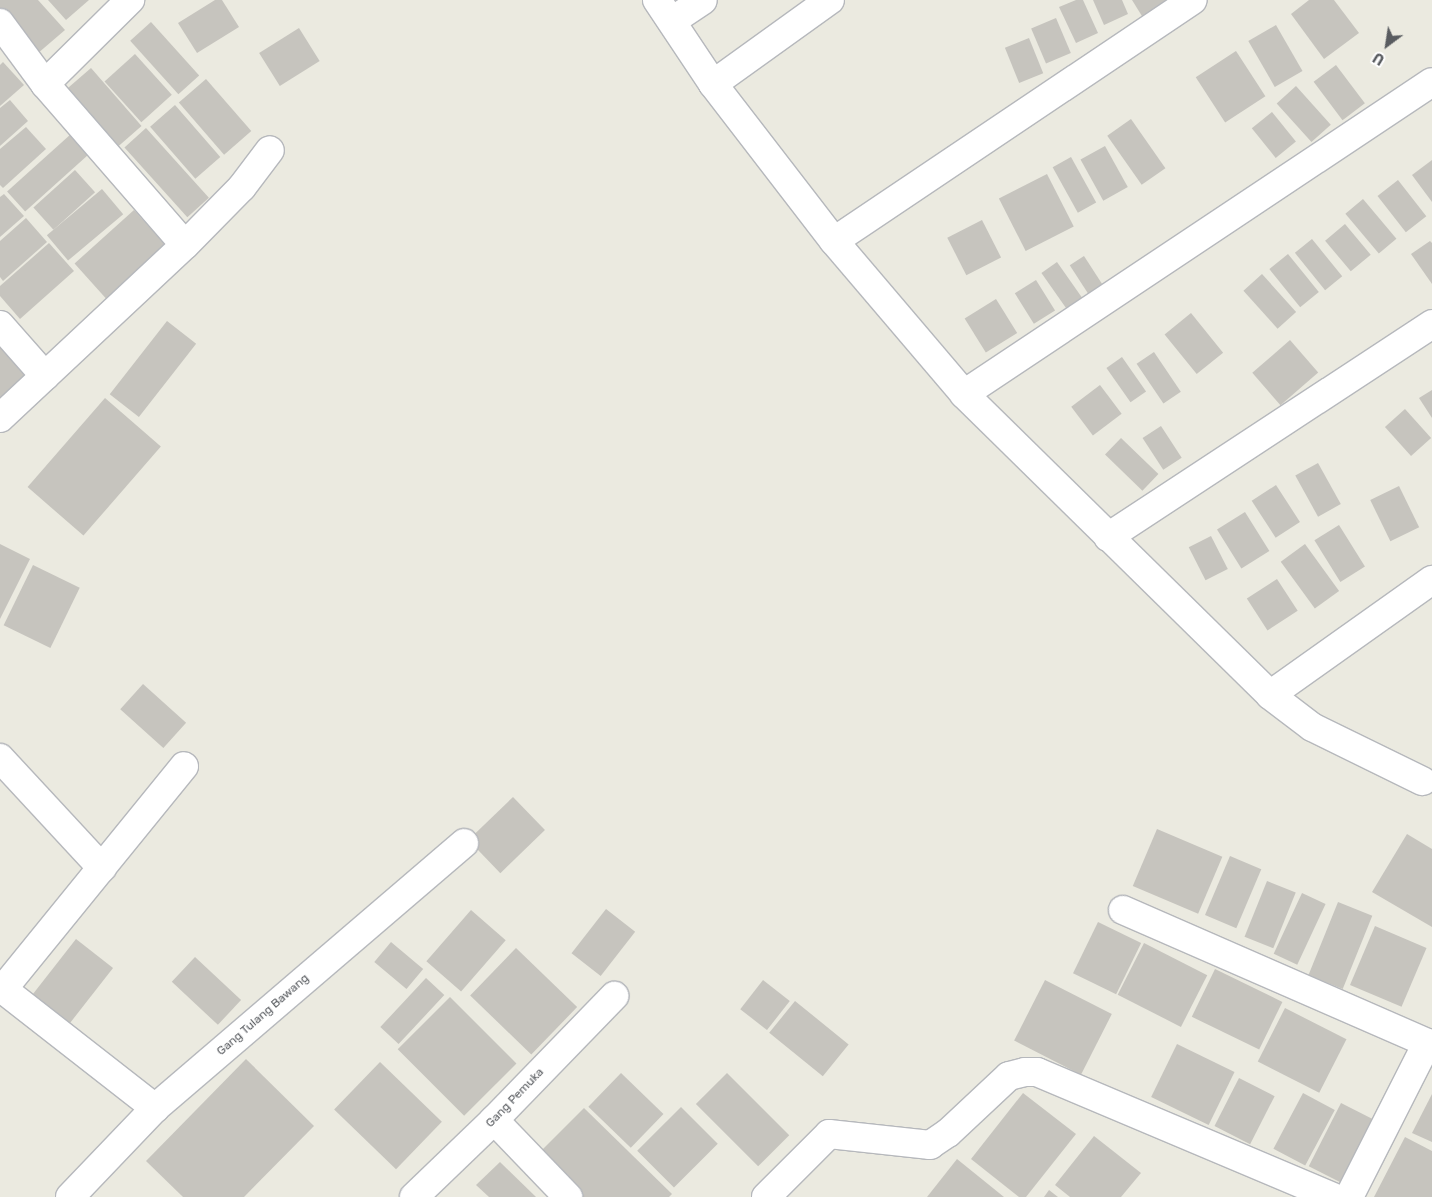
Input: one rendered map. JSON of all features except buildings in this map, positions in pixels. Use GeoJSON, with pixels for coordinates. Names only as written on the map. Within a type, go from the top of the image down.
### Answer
{"type":"FeatureCollection","features":[{"type":"Feature","properties":{"kind":"street"},"geometry":{"type":"LineString","coordinates":[[45,84],[130,0]]}},
{"type":"Feature","properties":{"kind":"street"},"geometry":{"type":"LineString","coordinates":[[704,0],[664,11],[713,84],[834,241],[964,394],[1270,694],[1312,728],[1422,781]]}},
{"type":"Feature","properties":{"kind":"street"},"geometry":{"type":"LineString","coordinates":[[713,84],[830,0]]}},
{"type":"Feature","properties":{"kind":"street"},"geometry":{"type":"LineString","coordinates":[[834,241],[1192,0]]}},
{"type":"Feature","properties":{"kind":"street"},"geometry":{"type":"LineString","coordinates":[[0,23],[45,84],[185,245]]}},
{"type":"Feature","properties":{"kind":"street"},"geometry":{"type":"LineString","coordinates":[[964,394],[1432,82]]}},
{"type":"Feature","properties":{"kind":"street"},"geometry":{"type":"LineString","coordinates":[[0,418],[185,245],[242,187],[270,150]]}},
{"type":"Feature","properties":{"kind":"street"},"geometry":{"type":"LineString","coordinates":[[1108,537],[1432,324]]}},
{"type":"Feature","properties":{"kind":"street"},"geometry":{"type":"LineString","coordinates":[[0,325],[45,376]]}},
{"type":"Feature","properties":{"kind":"street"},"geometry":{"type":"LineString","coordinates":[[1270,694],[1432,580]]}},
{"type":"Feature","properties":{"kind":"street"},"geometry":{"type":"LineString","coordinates":[[0,758],[102,868]]}},
{"type":"Feature","properties":{"kind":"street"},"geometry":{"type":"LineString","coordinates":[[155,1108],[1,988],[102,868],[184,766]]}},
{"type":"Feature","properties":{"kind":"street","name":"Gang Tulang Bawang"},"geometry":{"type":"LineString","coordinates":[[70,1197],[155,1108],[464,843]]}},
{"type":"Feature","properties":{"kind":"street"},"geometry":{"type":"LineString","coordinates":[[1123,910],[1430,1044],[1349,1197]]}},
{"type":"Feature","properties":{"kind":"street","name":"Gang Pemuka"},"geometry":{"type":"LineString","coordinates":[[414,1197],[494,1120],[614,996]]}},
{"type":"Feature","properties":{"kind":"street"},"geometry":{"type":"LineString","coordinates":[[766,1197],[829,1134],[930,1145],[948,1133],[1009,1076],[1037,1072],[1333,1197]]}},
{"type":"Feature","properties":{"kind":"street"},"geometry":{"type":"LineString","coordinates":[[494,1120],[568,1197]]}}]}
